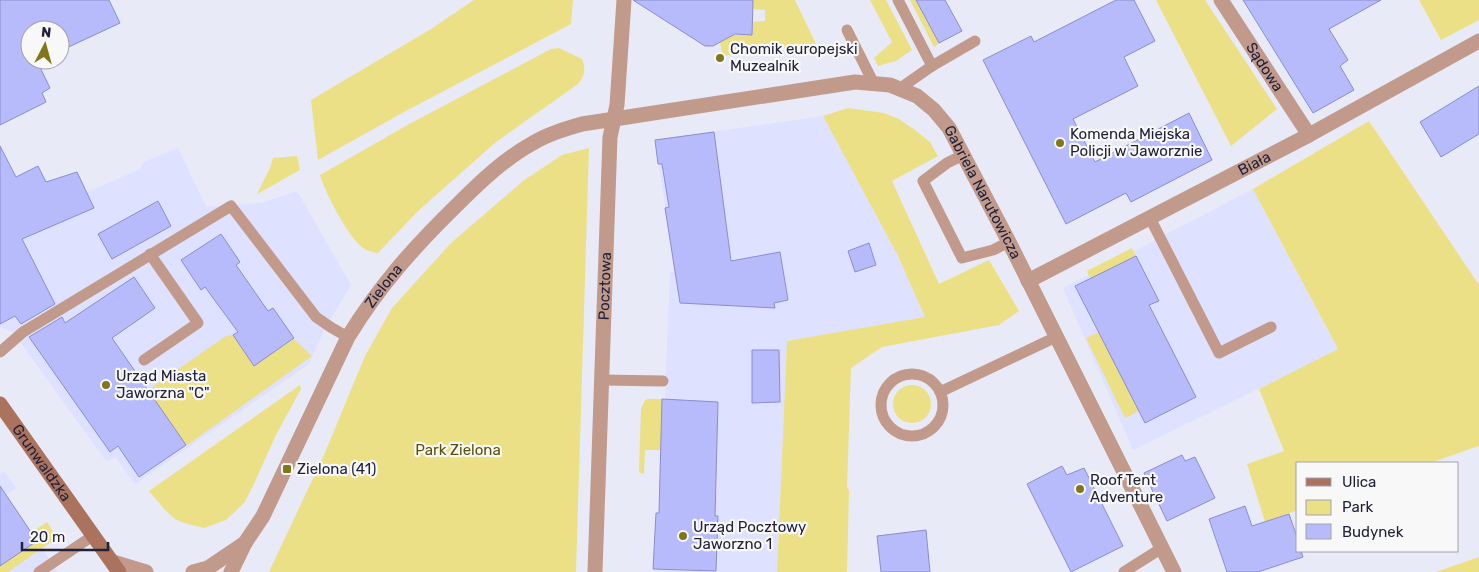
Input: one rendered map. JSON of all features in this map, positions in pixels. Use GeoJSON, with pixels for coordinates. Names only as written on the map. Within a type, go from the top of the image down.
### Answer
{"type":"FeatureCollection","features":[{"type":"Feature","properties":{"kind":"street","name":"Pocztowa"},"geometry":{"type":"LineString","coordinates":[[595,572],[610,137],[616,112],[624,0]]}},
{"type":"Feature","properties":{"kind":"street","name":"Sądowa"},"geometry":{"type":"LineString","coordinates":[[1221,0],[1309,135]]}},
{"type":"Feature","properties":{"kind":"street","name":"Biała"},"geometry":{"type":"LineString","coordinates":[[1028,281],[1309,135],[1479,41]]}},
{"type":"Feature","properties":{"kind":"street","name":"Gabriela Narutowicza"},"geometry":{"type":"LineString","coordinates":[[616,112],[855,82],[890,86],[899,89],[916,96],[934,110],[949,128],[1174,572]]}},
{"type":"Feature","properties":{"kind":"street","name":"Zielona"},"geometry":{"type":"LineString","coordinates":[[232,572],[245,543],[268,508],[348,337],[375,296],[401,262],[504,161],[534,142],[560,130],[616,112]]}},
{"type":"Feature","properties":{"kind":"street","name":"Grunwaldzka"},"geometry":{"type":"LineString","coordinates":[[3,414],[116,567]]}},
{"type":"Feature","properties":{"kind":"street","name":"Zielona"},"geometry":{"type":"LineString","coordinates":[[193,572],[208,568],[245,543]]}},
{"type":"Feature","properties":{"kind":"street"},"geometry":{"type":"LineString","coordinates":[[116,567],[146,572]]}},
{"type":"Feature","properties":{"kind":"lane"},"geometry":{"type":"LineString","coordinates":[[898,0],[932,66]]}},
{"type":"Feature","properties":{"kind":"lane"},"geometry":{"type":"LineString","coordinates":[[847,30],[874,84]]}},
{"type":"Feature","properties":{"kind":"lane"},"geometry":{"type":"LineString","coordinates":[[899,89],[932,66],[975,41]]}},
{"type":"Feature","properties":{"kind":"lane"},"geometry":{"type":"LineString","coordinates":[[963,155],[947,163],[923,181],[962,258],[993,250],[1008,242]]}},
{"type":"Feature","properties":{"kind":"lane"},"geometry":{"type":"LineString","coordinates":[[2,350],[23,332],[231,206],[316,317],[348,337]]}},
{"type":"Feature","properties":{"kind":"lane"},"geometry":{"type":"LineString","coordinates":[[1150,218],[1219,353],[1271,327]]}},
{"type":"Feature","properties":{"kind":"lane"},"geometry":{"type":"LineString","coordinates":[[144,360],[198,323],[150,254]]}},
{"type":"Feature","properties":{"kind":"lane"},"geometry":{"type":"LineString","coordinates":[[940,392],[1056,337]]}},
{"type":"Feature","properties":{"kind":"lane"},"geometry":{"type":"LineString","coordinates":[[918,375],[928,379],[940,392],[943,402],[942,413],[938,423],[930,431],[920,436],[899,434],[888,425],[882,416],[880,405],[885,389],[892,381],[902,376],[918,375]]}},
{"type":"Feature","properties":{"kind":"lane"},"geometry":{"type":"LineString","coordinates":[[602,380],[663,381]]}},
{"type":"Feature","properties":{"kind":"lane"},"geometry":{"type":"LineString","coordinates":[[39,572],[94,535]]}},
{"type":"Feature","properties":{"kind":"lane"},"geometry":{"type":"LineString","coordinates":[[1124,572],[1162,548]]}},
{"type":"Feature","properties":{"kind":"shaded area"},"geometry":{"type":"Polygon","coordinates":[[[823,116],[898,256],[925,317],[787,341],[777,572],[658,572],[670,272],[675,272],[655,140],[823,116]]]}},
{"type":"Feature","properties":{"kind":"shaded area"},"geometry":{"type":"Polygon","coordinates":[[[178,148],[206,207],[261,203],[297,191],[351,285],[325,328],[309,364],[135,484],[116,458],[106,461],[13,332],[0,327],[0,231],[140,169],[144,162],[178,148]]]}},
{"type":"Feature","properties":{"kind":"shaded area"},"geometry":{"type":"Polygon","coordinates":[[[1253,189],[1338,350],[1133,450],[1063,288],[1253,189]]]}},
{"type":"Feature","properties":{"kind":"shaded area"},"geometry":{"type":"Polygon","coordinates":[[[4,471],[16,488],[6,495],[58,572],[0,572],[0,474],[4,471]]]}},
{"type":"Feature","properties":{"kind":"green space"},"geometry":{"type":"Polygon","coordinates":[[[474,0],[573,0],[571,24],[404,112],[318,160],[311,100],[431,29],[474,0]]]}},
{"type":"Feature","properties":{"kind":"green space"},"geometry":{"type":"Polygon","coordinates":[[[752,0],[795,0],[816,44],[723,56],[720,35],[752,35],[752,22],[765,21],[765,10],[753,9],[752,0]]]}},
{"type":"Feature","properties":{"kind":"green space"},"geometry":{"type":"Polygon","coordinates":[[[870,0],[886,0],[912,50],[896,61],[878,66],[874,58],[892,42],[870,0]]]}},
{"type":"Feature","properties":{"kind":"green space"},"geometry":{"type":"Polygon","coordinates":[[[910,0],[917,0],[940,43],[934,47],[910,0]]]}},
{"type":"Feature","properties":{"kind":"green space"},"geometry":{"type":"Polygon","coordinates":[[[1156,0],[1205,0],[1277,109],[1231,146],[1156,0]]]}},
{"type":"Feature","properties":{"kind":"green space"},"geometry":{"type":"Polygon","coordinates":[[[1419,0],[1479,0],[1479,20],[1441,40],[1419,0]]]}},
{"type":"Feature","properties":{"kind":"green space"},"geometry":{"type":"Polygon","coordinates":[[[559,48],[582,59],[584,72],[578,84],[496,142],[418,211],[378,253],[365,249],[357,243],[338,215],[320,175],[411,123],[551,49],[559,48]]]}},
{"type":"Feature","properties":{"kind":"green space"},"geometry":{"type":"Polygon","coordinates":[[[848,108],[884,113],[899,119],[930,142],[938,156],[892,181],[939,284],[989,260],[1019,311],[999,325],[882,347],[851,368],[847,487],[849,490],[847,572],[777,572],[787,341],[925,317],[898,256],[823,116],[848,108]]]}},
{"type":"Feature","properties":{"kind":"green space"},"geometry":{"type":"Polygon","coordinates":[[[1369,121],[1479,285],[1479,446],[1433,462],[1296,462],[1296,511],[1265,522],[1247,464],[1284,451],[1259,389],[1338,349],[1253,189],[1369,121]]]}},
{"type":"Feature","properties":{"kind":"green space","name":"Park Zielona"},"geometry":{"type":"Polygon","coordinates":[[[589,148],[576,572],[269,572],[324,455],[365,356],[392,308],[451,243],[523,181],[562,155],[589,148]]]}},
{"type":"Feature","properties":{"kind":"green space"},"geometry":{"type":"Polygon","coordinates":[[[297,156],[300,170],[257,194],[273,158],[297,156]]]}},
{"type":"Feature","properties":{"kind":"green space"},"geometry":{"type":"Polygon","coordinates":[[[1132,248],[1136,256],[1090,278],[1087,271],[1132,248]]]}},
{"type":"Feature","properties":{"kind":"green space"},"geometry":{"type":"Polygon","coordinates":[[[1099,332],[1139,411],[1125,418],[1086,338],[1099,332]]]}},
{"type":"Feature","properties":{"kind":"green space"},"geometry":{"type":"Polygon","coordinates":[[[234,335],[254,365],[294,339],[312,356],[186,446],[148,390],[226,336],[234,335]]]}},
{"type":"Feature","properties":{"kind":"green space"},"geometry":{"type":"Polygon","coordinates":[[[300,385],[301,389],[276,435],[244,503],[226,520],[204,528],[184,523],[175,519],[166,511],[149,491],[300,385]]]}},
{"type":"Feature","properties":{"kind":"green space"},"geometry":{"type":"Polygon","coordinates":[[[912,385],[925,391],[931,404],[925,417],[912,423],[899,417],[893,404],[899,391],[912,385]]]}},
{"type":"Feature","properties":{"kind":"green space"},"geometry":{"type":"Polygon","coordinates":[[[662,399],[661,450],[645,450],[644,474],[640,473],[639,470],[641,409],[645,400],[662,399]]]}},
{"type":"Feature","properties":{"kind":"green space"},"geometry":{"type":"Polygon","coordinates":[[[47,522],[57,538],[8,572],[0,572],[0,566],[31,533],[47,522]]]}},
{"type":"Feature","properties":{"kind":"green space"},"geometry":{"type":"Polygon","coordinates":[[[1479,557],[1479,572],[1436,572],[1479,557]]]}},
{"type":"Feature","properties":{"kind":"building"},"geometry":{"type":"Polygon","coordinates":[[[0,0],[109,0],[120,23],[70,46],[70,20],[20,20],[20,70],[41,70],[50,88],[42,93],[46,102],[0,125],[0,0]]]}},
{"type":"Feature","properties":{"kind":"building"},"geometry":{"type":"Polygon","coordinates":[[[633,0],[753,0],[752,35],[735,34],[713,46],[705,46],[633,0]]]}},
{"type":"Feature","properties":{"kind":"building"},"geometry":{"type":"Polygon","coordinates":[[[916,0],[945,0],[962,31],[939,43],[916,0]]]}},
{"type":"Feature","properties":{"kind":"building"},"geometry":{"type":"Polygon","coordinates":[[[1116,0],[1134,0],[1155,41],[1124,57],[1138,86],[1073,119],[1095,162],[1189,113],[1212,160],[1131,202],[1126,193],[1066,224],[983,60],[1031,36],[1034,42],[1116,0]]]}},
{"type":"Feature","properties":{"kind":"building"},"geometry":{"type":"Polygon","coordinates":[[[1243,0],[1381,0],[1329,29],[1348,60],[1340,66],[1354,90],[1313,113],[1243,0]]]}},
{"type":"Feature","properties":{"kind":"building"},"geometry":{"type":"Polygon","coordinates":[[[1479,86],[1479,134],[1441,157],[1420,122],[1479,86]]]}},
{"type":"Feature","properties":{"kind":"building"},"geometry":{"type":"Polygon","coordinates":[[[714,132],[731,261],[780,252],[788,300],[774,303],[775,308],[680,303],[665,208],[669,207],[662,164],[658,164],[655,140],[714,132]]]}},
{"type":"Feature","properties":{"kind":"building"},"geometry":{"type":"Polygon","coordinates":[[[0,146],[16,177],[38,166],[46,182],[77,172],[94,208],[22,239],[55,304],[21,324],[15,316],[0,324],[0,146]]]}},
{"type":"Feature","properties":{"kind":"building"},"geometry":{"type":"Polygon","coordinates":[[[158,201],[171,226],[112,259],[98,234],[158,201]]]}},
{"type":"Feature","properties":{"kind":"building"},"geometry":{"type":"Polygon","coordinates":[[[221,234],[240,262],[236,265],[268,311],[273,308],[294,338],[254,366],[233,335],[238,332],[205,287],[201,290],[181,260],[221,234]]]}},
{"type":"Feature","properties":{"kind":"building"},"geometry":{"type":"Polygon","coordinates":[[[869,243],[876,265],[855,272],[848,251],[869,243]]]}},
{"type":"Feature","properties":{"kind":"building"},"geometry":{"type":"Polygon","coordinates":[[[1136,256],[1159,301],[1149,305],[1196,397],[1145,423],[1075,286],[1136,256]]]}},
{"type":"Feature","properties":{"kind":"building"},"geometry":{"type":"Polygon","coordinates":[[[134,277],[155,308],[112,338],[186,445],[139,477],[118,446],[110,452],[29,337],[62,317],[65,323],[134,277]]]}},
{"type":"Feature","properties":{"kind":"building"},"geometry":{"type":"Polygon","coordinates":[[[752,350],[779,350],[780,402],[752,403],[752,350]]]}},
{"type":"Feature","properties":{"kind":"building"},"geometry":{"type":"Polygon","coordinates":[[[662,399],[718,402],[715,516],[718,516],[716,571],[653,569],[656,513],[659,513],[662,399]]]}},
{"type":"Feature","properties":{"kind":"building"},"geometry":{"type":"Polygon","coordinates":[[[1182,455],[1185,461],[1195,457],[1215,498],[1167,521],[1144,473],[1182,455]]]}},
{"type":"Feature","properties":{"kind":"building"},"geometry":{"type":"Polygon","coordinates":[[[1062,466],[1067,475],[1084,468],[1123,546],[1071,572],[1027,484],[1062,466]]]}},
{"type":"Feature","properties":{"kind":"building"},"geometry":{"type":"Polygon","coordinates":[[[0,486],[37,541],[0,566],[0,486]]]}},
{"type":"Feature","properties":{"kind":"building"},"geometry":{"type":"Polygon","coordinates":[[[1245,506],[1252,526],[1289,514],[1296,534],[1296,552],[1301,552],[1303,557],[1258,572],[1227,572],[1209,519],[1245,506]]]}},
{"type":"Feature","properties":{"kind":"building"},"geometry":{"type":"Polygon","coordinates":[[[926,530],[930,572],[881,572],[877,536],[926,530]]]}},
{"type":"Feature","properties":{"kind":"place","name":"Chomik europejski Muzealnik"},"geometry":{"type":"Point","coordinates":[720,58]}},
{"type":"Feature","properties":{"kind":"place","name":"Komenda Miejska Policji w Jaworznie"},"geometry":{"type":"Point","coordinates":[1060,143]}},
{"type":"Feature","properties":{"kind":"place","name":"Urząd Miasta Jaworzna \"C\""},"geometry":{"type":"Point","coordinates":[106,385]}},
{"type":"Feature","properties":{"kind":"place","name":"Zielona (41)"},"geometry":{"type":"Point","coordinates":[287,469]}},
{"type":"Feature","properties":{"kind":"place","name":"Roof Tent Adventure"},"geometry":{"type":"Point","coordinates":[1080,489]}},
{"type":"Feature","properties":{"kind":"place","name":"Urząd Pocztowy Jaworzno 1"},"geometry":{"type":"Point","coordinates":[683,536]}}]}
